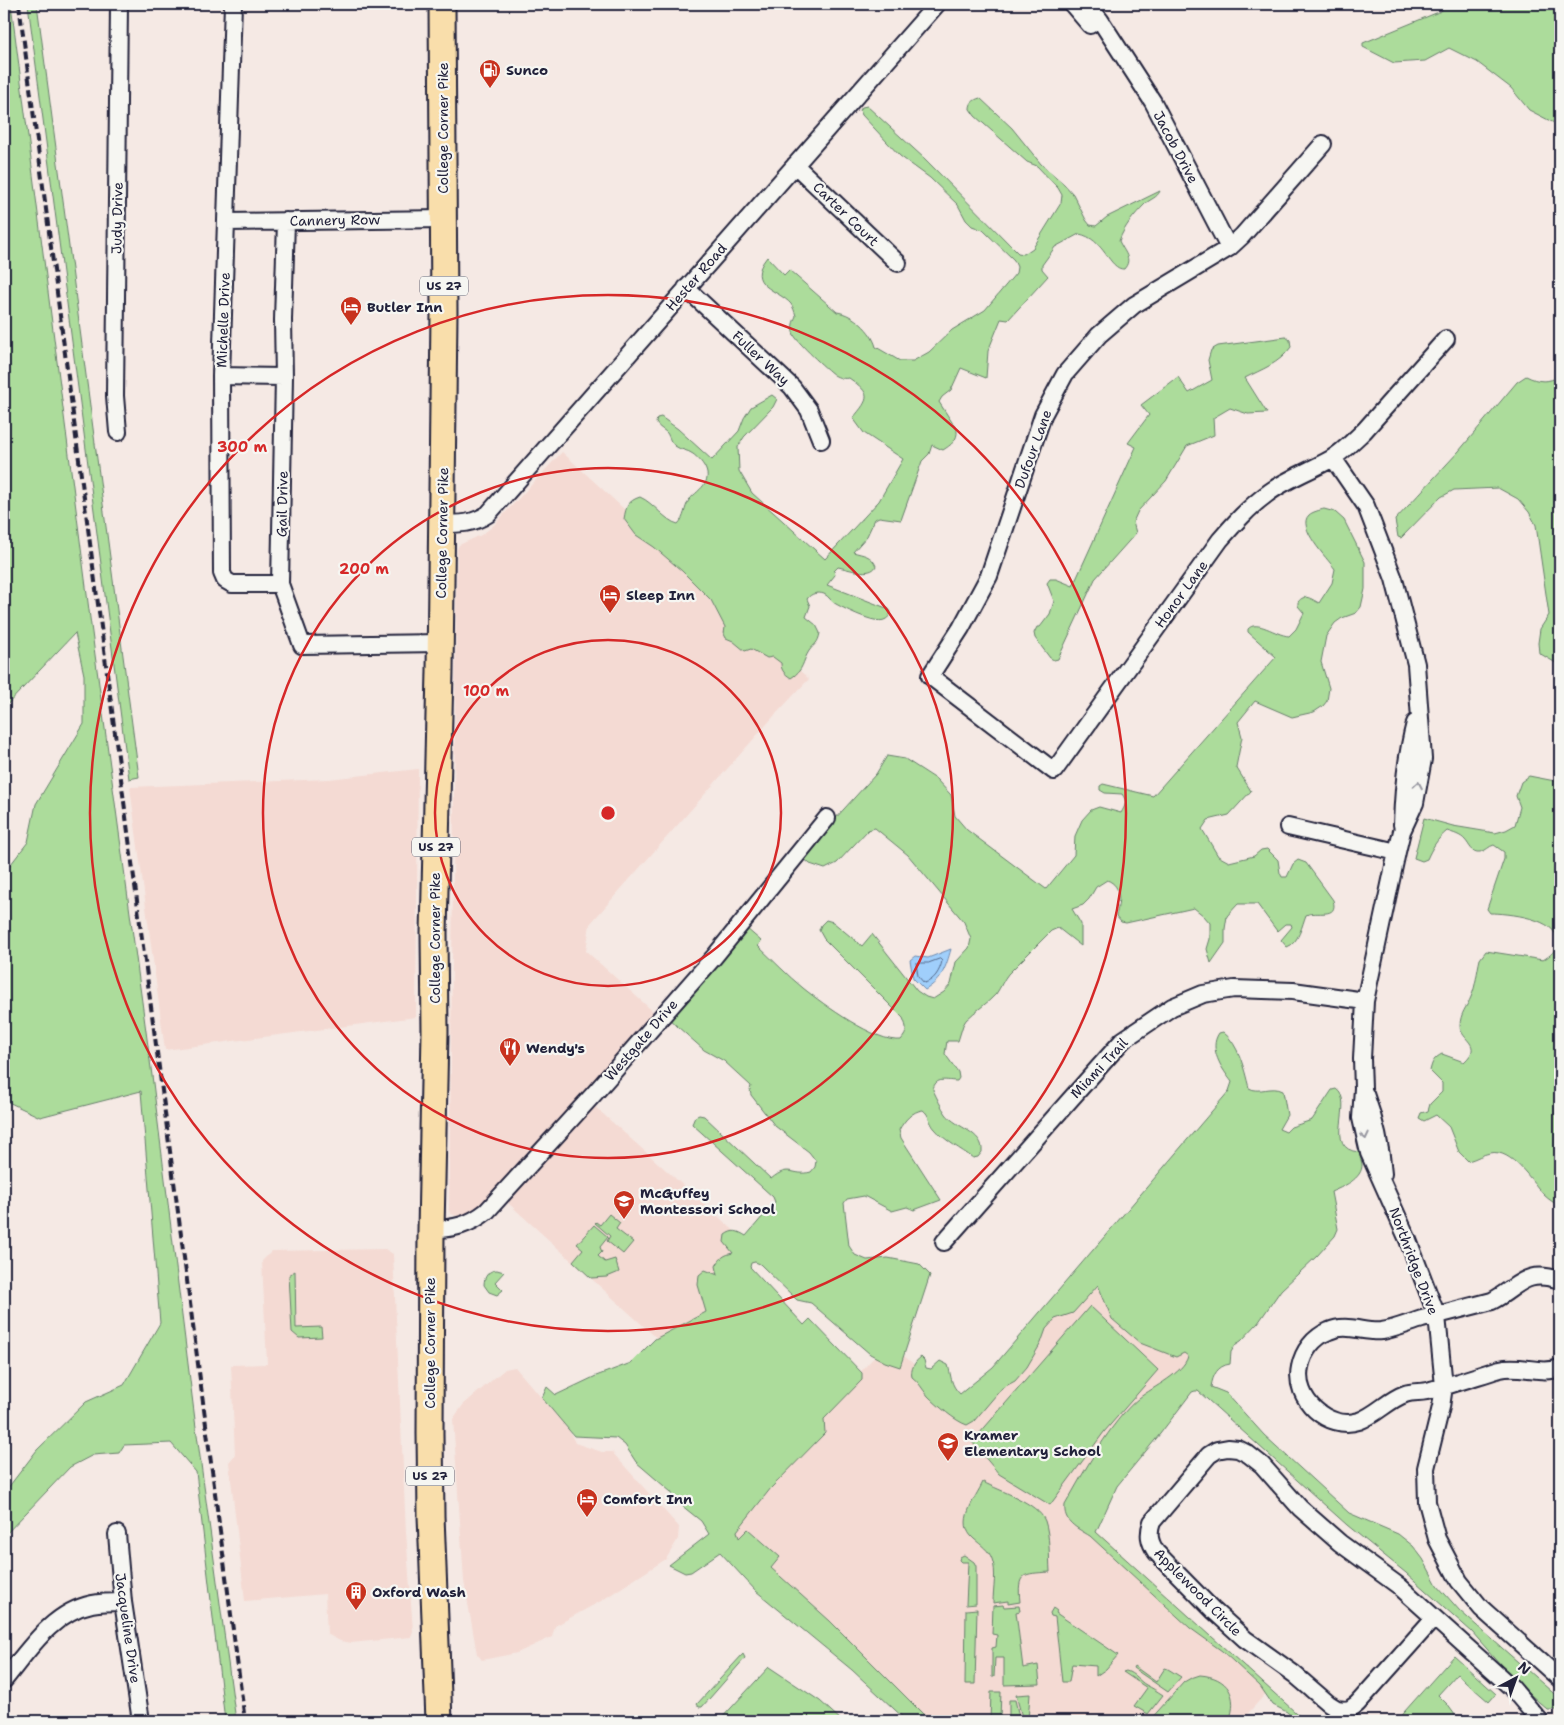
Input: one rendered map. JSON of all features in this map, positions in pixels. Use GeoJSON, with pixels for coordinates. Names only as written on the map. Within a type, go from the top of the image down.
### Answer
{"type":"FeatureCollection","features":[{"type":"Feature","properties":{"kind":"highway","name":"College Corner Pike"},"geometry":{"type":"LineString","coordinates":[[438,1721],[430,1516],[431,1230],[435,1032],[434,933],[442,524],[444,219],[442,4]]}},
{"type":"Feature","properties":{"kind":"street","name":"Judy Drive"},"geometry":{"type":"LineString","coordinates":[[118,432],[116,386],[119,4]]}},
{"type":"Feature","properties":{"kind":"street","name":"Michelle Drive"},"geometry":{"type":"LineString","coordinates":[[233,4],[221,376],[222,573],[225,580],[232,584],[280,584]]}},
{"type":"Feature","properties":{"kind":"street","name":"Hester Road"},"geometry":{"type":"LineString","coordinates":[[442,524],[467,524],[479,520],[488,514],[937,4]]}},
{"type":"Feature","properties":{"kind":"street","name":"Jacob Drive"},"geometry":{"type":"LineString","coordinates":[[1072,4],[1092,26],[1118,49]]}},
{"type":"Feature","properties":{"kind":"street","name":"Jacob Drive"},"geometry":{"type":"LineString","coordinates":[[1086,4],[1100,20],[1153,102],[1229,248]]}},
{"type":"Feature","properties":{"kind":"street","name":"Dufour Lane"},"geometry":{"type":"LineString","coordinates":[[930,676],[961,628],[989,576],[1043,415],[1065,374],[1099,334],[1134,305],[1229,248],[1242,236],[1323,144]]}},
{"type":"Feature","properties":{"kind":"street","name":"Carter Court"},"geometry":{"type":"LineString","coordinates":[[795,165],[898,263]]}},
{"type":"Feature","properties":{"kind":"street","name":"Cannery Row"},"geometry":{"type":"LineString","coordinates":[[227,222],[444,219]]}},
{"type":"Feature","properties":{"kind":"street","name":"Gail Drive"},"geometry":{"type":"LineString","coordinates":[[286,221],[280,584],[302,645],[441,643]]}},
{"type":"Feature","properties":{"kind":"street","name":"Fuller Way"},"geometry":{"type":"LineString","coordinates":[[686,288],[792,386],[809,410],[821,440]]}},
{"type":"Feature","properties":{"kind":"street","name":"Honor Lane"},"geometry":{"type":"LineString","coordinates":[[930,676],[1054,770],[1226,533],[1267,493],[1295,476],[1333,458],[1364,432],[1446,339]]}},
{"type":"Feature","properties":{"kind":"street"},"geometry":{"type":"LineString","coordinates":[[221,376],[284,377]]}},
{"type":"Feature","properties":{"kind":"street","name":"Northridge Drive"},"geometry":{"type":"LineString","coordinates":[[1333,458],[1366,506],[1394,578],[1416,664],[1423,759],[1414,803],[1402,831],[1365,1002],[1361,1118],[1369,1153],[1408,1240],[1437,1316],[1444,1386],[1441,1407],[1426,1468],[1427,1502],[1437,1540],[1459,1581],[1481,1608],[1560,1679]]}},
{"type":"Feature","properties":{"kind":"street","name":"Westgate Drive"},"geometry":{"type":"LineString","coordinates":[[431,1230],[464,1226],[487,1210],[587,1102],[714,957],[827,818]]}},
{"type":"Feature","properties":{"kind":"street"},"geometry":{"type":"LineString","coordinates":[[1288,827],[1398,852]]}},
{"type":"Feature","properties":{"kind":"street","name":"Miami Trail"},"geometry":{"type":"LineString","coordinates":[[944,1242],[1123,1040],[1172,1007],[1203,994],[1234,988],[1293,991],[1365,1002]]}},
{"type":"Feature","properties":{"kind":"street"},"geometry":{"type":"LineString","coordinates":[[1560,1280],[1550,1276],[1533,1276],[1519,1282],[1502,1296],[1492,1301],[1382,1331],[1343,1327],[1329,1331],[1313,1342],[1302,1356],[1298,1373],[1301,1388],[1309,1404],[1325,1417],[1346,1423],[1360,1421],[1392,1400],[1407,1393],[1429,1391],[1504,1369],[1522,1368],[1540,1371],[1560,1368]]}},
{"type":"Feature","properties":{"kind":"street","name":"Applewood Circle"},"geometry":{"type":"LineString","coordinates":[[1434,1618],[1357,1704],[1350,1709],[1337,1709],[1294,1674],[1245,1639],[1213,1610],[1156,1552],[1150,1542],[1149,1531],[1157,1514],[1209,1455],[1217,1450],[1238,1449],[1262,1465],[1300,1508],[1340,1543],[1398,1586],[1434,1618],[1511,1687],[1540,1721]]}},
{"type":"Feature","properties":{"kind":"street","name":"Jacqueline Drive"},"geometry":{"type":"LineString","coordinates":[[117,1534],[123,1602],[141,1721]]}},
{"type":"Feature","properties":{"kind":"street"},"geometry":{"type":"LineString","coordinates":[[4,1680],[46,1630],[68,1612],[92,1604],[123,1602]]}},
{"type":"Feature","properties":{"kind":"shaded area"},"geometry":{"type":"Polygon","coordinates":[[[562,452],[809,679],[590,924],[586,951],[657,1015],[503,1187],[472,1213],[461,1217],[451,1214],[449,1211],[457,549],[459,545],[481,535],[492,527],[562,452]]]}},
{"type":"Feature","properties":{"kind":"shaded area"},"geometry":{"type":"Polygon","coordinates":[[[418,769],[416,1017],[165,1050],[130,787],[329,779],[418,769]]]}},
{"type":"Feature","properties":{"kind":"shaded area","name":"McGuffey Montessori School"},"geometry":{"type":"Polygon","coordinates":[[[594,1106],[758,1252],[671,1351],[507,1202],[594,1106]]]}},
{"type":"Feature","properties":{"kind":"shaded area"},"geometry":{"type":"Polygon","coordinates":[[[385,1249],[393,1254],[406,1532],[413,1631],[411,1637],[351,1643],[340,1641],[327,1634],[325,1594],[245,1601],[229,1462],[235,1455],[231,1365],[267,1364],[262,1261],[272,1251],[385,1249]]]}},
{"type":"Feature","properties":{"kind":"shaded area","name":"Kramer Elementary School"},"geometry":{"type":"Polygon","coordinates":[[[1103,1260],[1209,1356],[1075,1512],[1270,1689],[1241,1721],[916,1721],[712,1534],[888,1342],[969,1412],[1103,1260]]]}},
{"type":"Feature","properties":{"kind":"shaded area"},"geometry":{"type":"Polygon","coordinates":[[[515,1367],[569,1430],[575,1443],[602,1452],[612,1452],[679,1527],[678,1539],[666,1559],[601,1601],[555,1626],[552,1637],[517,1653],[482,1660],[477,1654],[464,1581],[453,1419],[463,1405],[505,1369],[515,1367]]]}},
{"type":"Feature","properties":{"kind":"green space"},"geometry":{"type":"Polygon","coordinates":[[[4,4],[11,4],[90,618],[153,1083],[195,1420],[236,1721],[225,1721],[196,1472],[171,1443],[124,1445],[119,1453],[93,1455],[70,1467],[4,1536],[4,1493],[37,1450],[86,1402],[124,1385],[160,1323],[141,1091],[40,1117],[4,1100],[4,873],[28,842],[36,804],[84,724],[84,675],[75,633],[4,708],[4,4]]]}},
{"type":"Feature","properties":{"kind":"green space"},"geometry":{"type":"Polygon","coordinates":[[[28,4],[37,4],[139,777],[129,779],[28,4]]]}},
{"type":"Feature","properties":{"kind":"green space"},"geometry":{"type":"Polygon","coordinates":[[[1448,4],[1560,4],[1560,126],[1529,110],[1511,88],[1477,62],[1449,48],[1425,61],[1394,63],[1363,47],[1363,43],[1441,11],[1448,4]]]}},
{"type":"Feature","properties":{"kind":"green space"},"geometry":{"type":"Polygon","coordinates":[[[980,98],[1012,128],[1041,164],[1073,194],[1090,225],[1096,226],[1107,217],[1160,191],[1137,212],[1121,236],[1119,241],[1128,259],[1124,269],[1114,265],[1094,241],[1079,234],[1055,247],[1042,265],[1042,269],[1048,276],[1008,320],[1001,319],[988,351],[986,378],[961,368],[951,390],[939,402],[957,430],[955,439],[943,450],[932,445],[929,454],[922,461],[901,520],[879,517],[875,519],[867,536],[853,552],[867,556],[876,566],[864,572],[838,567],[834,571],[835,575],[827,585],[889,609],[891,612],[889,616],[884,620],[874,620],[834,603],[824,594],[810,595],[807,599],[810,606],[806,617],[816,625],[820,633],[801,669],[791,678],[784,672],[781,663],[773,657],[767,658],[751,649],[745,651],[726,638],[724,634],[725,627],[711,600],[682,571],[654,547],[636,535],[624,519],[626,511],[630,502],[640,497],[678,524],[689,500],[707,479],[702,463],[691,453],[673,444],[667,433],[656,423],[657,418],[661,417],[678,429],[712,460],[739,431],[751,407],[772,395],[777,399],[773,407],[744,437],[738,447],[739,471],[752,493],[825,559],[879,501],[903,459],[864,433],[853,418],[863,406],[866,396],[865,392],[849,378],[834,375],[812,356],[794,335],[793,323],[796,316],[791,304],[766,286],[761,281],[759,274],[767,257],[784,275],[789,270],[837,312],[849,316],[861,324],[874,341],[876,347],[900,361],[913,361],[929,352],[952,330],[985,310],[1016,273],[1017,267],[1014,260],[983,230],[972,226],[966,220],[958,205],[930,178],[900,156],[862,115],[860,110],[862,107],[867,106],[925,159],[1018,253],[1024,254],[1033,248],[1061,203],[1062,195],[1058,188],[1037,166],[1027,162],[975,116],[970,109],[971,103],[980,98]]]}},
{"type":"Feature","properties":{"kind":"green space"},"geometry":{"type":"Polygon","coordinates":[[[1286,337],[1290,340],[1291,347],[1281,358],[1270,366],[1245,378],[1267,413],[1248,414],[1230,408],[1213,418],[1214,435],[1187,446],[1166,481],[1138,511],[1133,522],[1136,533],[1095,579],[1058,659],[1050,658],[1035,638],[1034,633],[1037,627],[1040,627],[1050,614],[1054,601],[1047,583],[1050,579],[1056,579],[1073,586],[1136,447],[1128,443],[1149,415],[1141,405],[1178,377],[1189,393],[1212,380],[1208,360],[1211,350],[1218,346],[1286,337]]]}},
{"type":"Feature","properties":{"kind":"green space"},"geometry":{"type":"Polygon","coordinates":[[[1526,376],[1543,381],[1560,376],[1560,679],[1556,663],[1539,653],[1540,629],[1549,615],[1536,525],[1529,512],[1518,499],[1498,488],[1454,490],[1441,497],[1401,538],[1398,537],[1395,520],[1459,451],[1517,382],[1526,376]]]}},
{"type":"Feature","properties":{"kind":"green space"},"geometry":{"type":"Polygon","coordinates":[[[1324,509],[1335,512],[1344,520],[1365,562],[1365,589],[1361,607],[1356,613],[1342,618],[1335,623],[1326,636],[1321,662],[1329,688],[1327,701],[1314,712],[1292,717],[1255,701],[1238,722],[1242,737],[1236,767],[1251,791],[1229,815],[1208,820],[1202,829],[1218,856],[1229,862],[1254,856],[1261,850],[1267,849],[1278,860],[1282,877],[1287,877],[1293,864],[1298,860],[1306,863],[1333,900],[1333,910],[1306,915],[1297,938],[1287,947],[1281,940],[1292,927],[1291,924],[1285,924],[1277,931],[1257,904],[1238,904],[1227,916],[1225,943],[1211,963],[1207,949],[1210,939],[1210,923],[1194,908],[1126,923],[1121,922],[1116,916],[1119,900],[1118,891],[1116,886],[1107,880],[1096,887],[1083,905],[1072,909],[1081,924],[1081,946],[1058,928],[1051,931],[1008,974],[996,994],[966,1020],[958,1041],[947,1041],[945,1054],[958,1072],[959,1078],[957,1081],[939,1081],[933,1090],[950,1119],[979,1140],[982,1152],[978,1157],[973,1158],[943,1137],[933,1127],[923,1110],[915,1112],[903,1123],[899,1130],[901,1138],[941,1200],[914,1210],[907,1207],[892,1211],[864,1196],[847,1199],[844,1203],[849,1246],[855,1255],[867,1260],[888,1258],[919,1264],[930,1275],[900,1367],[870,1354],[811,1303],[797,1300],[760,1264],[751,1263],[750,1267],[804,1325],[810,1319],[862,1373],[862,1380],[824,1419],[825,1433],[771,1488],[737,1531],[739,1538],[748,1529],[780,1557],[771,1568],[830,1621],[930,1721],[907,1721],[852,1670],[756,1591],[720,1552],[691,1572],[685,1573],[669,1565],[709,1534],[701,1521],[676,1501],[671,1492],[636,1462],[625,1445],[616,1438],[574,1436],[542,1398],[547,1387],[556,1395],[596,1376],[631,1363],[655,1339],[706,1312],[698,1285],[699,1275],[705,1270],[718,1275],[716,1266],[718,1263],[723,1257],[733,1253],[724,1242],[725,1235],[736,1231],[746,1236],[775,1202],[773,1197],[692,1124],[695,1117],[699,1115],[704,1116],[771,1179],[777,1174],[787,1171],[811,1172],[815,1167],[816,1161],[809,1152],[775,1126],[751,1095],[751,1086],[724,1061],[704,1050],[669,1019],[746,928],[761,941],[758,946],[797,983],[823,1003],[864,1029],[890,1039],[901,1040],[906,1030],[903,1018],[824,939],[819,930],[821,925],[826,920],[833,922],[862,946],[872,934],[917,991],[933,999],[944,992],[951,984],[956,962],[969,948],[971,939],[964,922],[908,855],[875,828],[868,830],[837,863],[825,869],[810,864],[801,856],[876,774],[887,756],[905,759],[936,779],[951,795],[955,816],[967,830],[1046,889],[1074,855],[1075,836],[1082,820],[1091,810],[1099,807],[1121,813],[1124,808],[1125,802],[1122,794],[1105,793],[1100,790],[1100,786],[1103,784],[1153,796],[1276,657],[1248,632],[1248,629],[1256,626],[1289,636],[1296,629],[1304,613],[1298,606],[1298,602],[1306,597],[1319,603],[1332,583],[1335,569],[1309,534],[1306,520],[1310,514],[1324,509]]]}},
{"type":"Feature","properties":{"kind":"green space"},"geometry":{"type":"Polygon","coordinates":[[[1529,776],[1555,781],[1560,780],[1560,1207],[1544,1195],[1514,1161],[1498,1153],[1490,1153],[1468,1161],[1459,1152],[1449,1127],[1436,1115],[1424,1121],[1419,1118],[1421,1113],[1428,1111],[1430,1104],[1442,1092],[1442,1083],[1430,1071],[1435,1059],[1442,1054],[1464,1062],[1470,1056],[1472,1047],[1461,1031],[1460,1021],[1473,993],[1480,959],[1486,951],[1543,960],[1553,952],[1557,942],[1555,934],[1550,927],[1541,922],[1531,918],[1490,913],[1487,909],[1504,859],[1504,852],[1494,845],[1477,852],[1457,834],[1447,831],[1435,844],[1427,859],[1422,861],[1414,858],[1424,818],[1453,826],[1495,833],[1506,830],[1515,825],[1520,807],[1516,796],[1521,782],[1529,776]]]}},
{"type":"Feature","properties":{"kind":"green space"},"geometry":{"type":"Polygon","coordinates":[[[1223,1032],[1229,1037],[1237,1050],[1249,1088],[1253,1090],[1279,1089],[1283,1091],[1287,1115],[1279,1129],[1286,1132],[1291,1127],[1312,1120],[1332,1090],[1336,1089],[1341,1095],[1343,1104],[1341,1134],[1343,1143],[1348,1149],[1359,1152],[1362,1164],[1356,1178],[1331,1192],[1338,1229],[1335,1236],[1281,1290],[1258,1323],[1236,1344],[1231,1352],[1230,1364],[1216,1372],[1211,1387],[1226,1393],[1264,1435],[1349,1513],[1398,1534],[1413,1546],[1423,1559],[1437,1585],[1460,1611],[1560,1699],[1560,1713],[1557,1710],[1548,1710],[1515,1681],[1472,1632],[1406,1573],[1347,1525],[1198,1391],[1192,1392],[1117,1486],[1096,1532],[1305,1721],[1297,1721],[1287,1712],[1273,1705],[1260,1686],[1222,1651],[1190,1628],[1090,1536],[1072,1524],[1066,1516],[1065,1505],[1108,1434],[1128,1408],[1181,1368],[1188,1356],[1184,1353],[1176,1357],[1140,1343],[1112,1319],[1098,1285],[1073,1313],[1055,1319],[1046,1329],[1041,1343],[1027,1367],[1015,1381],[1002,1388],[974,1421],[967,1425],[941,1408],[912,1377],[914,1366],[921,1357],[926,1368],[931,1369],[940,1361],[948,1365],[953,1384],[960,1394],[993,1367],[1229,1091],[1232,1082],[1218,1059],[1215,1046],[1219,1033],[1223,1032]]]}},
{"type":"Feature","properties":{"kind":"green space"},"geometry":{"type":"Polygon","coordinates":[[[609,1214],[620,1223],[616,1229],[633,1242],[623,1254],[607,1241],[610,1236],[595,1223],[600,1225],[609,1214]]]}},
{"type":"Feature","properties":{"kind":"green space"},"geometry":{"type":"Polygon","coordinates":[[[594,1225],[608,1237],[600,1247],[602,1252],[598,1256],[605,1262],[615,1259],[619,1272],[607,1277],[591,1278],[573,1261],[583,1249],[577,1244],[594,1225]]]}},
{"type":"Feature","properties":{"kind":"green space"},"geometry":{"type":"Polygon","coordinates":[[[497,1270],[504,1272],[495,1282],[503,1290],[497,1295],[489,1292],[484,1285],[487,1274],[497,1270]]]}},
{"type":"Feature","properties":{"kind":"green space"},"geometry":{"type":"Polygon","coordinates":[[[295,1271],[296,1328],[321,1327],[322,1337],[299,1338],[292,1332],[289,1275],[295,1271]]]}},
{"type":"Feature","properties":{"kind":"green space"},"geometry":{"type":"Polygon","coordinates":[[[1090,1306],[1158,1370],[1104,1432],[1050,1505],[999,1474],[972,1442],[1090,1306]]]}},
{"type":"Feature","properties":{"kind":"green space"},"geometry":{"type":"Polygon","coordinates":[[[983,1482],[1027,1503],[1041,1515],[1047,1527],[1050,1572],[1024,1576],[1020,1585],[1020,1602],[1008,1604],[1008,1601],[993,1603],[995,1575],[991,1556],[969,1533],[966,1526],[968,1511],[983,1482]]]}},
{"type":"Feature","properties":{"kind":"green space"},"geometry":{"type":"Polygon","coordinates":[[[964,1555],[974,1562],[976,1566],[976,1604],[966,1605],[968,1562],[961,1562],[959,1560],[964,1555]]]}},
{"type":"Feature","properties":{"kind":"green space"},"geometry":{"type":"Polygon","coordinates":[[[1003,1605],[1004,1607],[1019,1606],[1020,1611],[1016,1612],[1023,1668],[1038,1665],[1040,1684],[1004,1685],[1004,1658],[995,1658],[994,1677],[992,1677],[992,1648],[996,1647],[997,1635],[992,1634],[993,1606],[1003,1605]]]}},
{"type":"Feature","properties":{"kind":"green space"},"geometry":{"type":"Polygon","coordinates":[[[1053,1608],[1057,1611],[1056,1613],[1118,1655],[1106,1669],[1096,1676],[1096,1666],[1072,1664],[1069,1682],[1062,1682],[1055,1617],[1051,1616],[1050,1613],[1053,1608]]]}},
{"type":"Feature","properties":{"kind":"green space"},"geometry":{"type":"Polygon","coordinates":[[[977,1609],[975,1684],[965,1684],[966,1610],[977,1609]]]}},
{"type":"Feature","properties":{"kind":"green space"},"geometry":{"type":"Polygon","coordinates":[[[743,1654],[745,1658],[702,1707],[699,1707],[697,1704],[743,1654]]]}},
{"type":"Feature","properties":{"kind":"green space"},"geometry":{"type":"Polygon","coordinates":[[[1454,1656],[1496,1694],[1489,1702],[1457,1674],[1438,1695],[1455,1715],[1451,1721],[1396,1721],[1454,1656]]]}},
{"type":"Feature","properties":{"kind":"green space"},"geometry":{"type":"Polygon","coordinates":[[[1134,1666],[1156,1682],[1165,1668],[1181,1677],[1168,1692],[1133,1668],[1134,1666]]]}},
{"type":"Feature","properties":{"kind":"green space"},"geometry":{"type":"Polygon","coordinates":[[[769,1667],[820,1701],[842,1721],[719,1721],[769,1667]]]}},
{"type":"Feature","properties":{"kind":"green space"},"geometry":{"type":"Polygon","coordinates":[[[1123,1672],[1132,1673],[1143,1683],[1163,1695],[1148,1714],[1134,1706],[1147,1688],[1123,1672]]]}},
{"type":"Feature","properties":{"kind":"green space"},"geometry":{"type":"Polygon","coordinates":[[[1200,1675],[1218,1680],[1229,1689],[1233,1704],[1229,1721],[1149,1721],[1184,1682],[1200,1675]]]}},
{"type":"Feature","properties":{"kind":"green space"},"geometry":{"type":"Polygon","coordinates":[[[991,1692],[1001,1692],[1000,1718],[1009,1718],[1009,1700],[1015,1700],[1020,1721],[990,1721],[991,1692]]]}},
{"type":"Feature","properties":{"kind":"green space"},"geometry":{"type":"Polygon","coordinates":[[[1030,1694],[1028,1721],[1023,1721],[1016,1695],[1030,1694]]]}},
{"type":"Feature","properties":{"kind":"water"},"geometry":{"type":"Polygon","coordinates":[[[951,949],[947,962],[936,982],[925,990],[913,978],[910,960],[915,956],[928,958],[951,949]]]}},
{"type":"Feature","properties":{"kind":"railway"},"geometry":{"type":"LineString","coordinates":[[19,4],[245,1721]]}},
{"type":"Feature","properties":{"kind":"place","name":"Sunco"},"geometry":{"type":"Point","coordinates":[490,89]}},
{"type":"Feature","properties":{"kind":"place","name":"Butler Inn"},"geometry":{"type":"Point","coordinates":[351,326]}},
{"type":"Feature","properties":{"kind":"place","name":"Sleep Inn"},"geometry":{"type":"Point","coordinates":[610,614]}},
{"type":"Feature","properties":{"kind":"place","name":"Wendy's"},"geometry":{"type":"Point","coordinates":[510,1067]}},
{"type":"Feature","properties":{"kind":"place","name":"McGuffey Montessori School"},"geometry":{"type":"Point","coordinates":[624,1220]}},
{"type":"Feature","properties":{"kind":"place","name":"Kramer Elementary School"},"geometry":{"type":"Point","coordinates":[948,1462]}},
{"type":"Feature","properties":{"kind":"place","name":"Comfort Inn"},"geometry":{"type":"Point","coordinates":[587,1518]}},
{"type":"Feature","properties":{"kind":"place","name":"Oxford Wash"},"geometry":{"type":"Point","coordinates":[356,1611]}}]}
